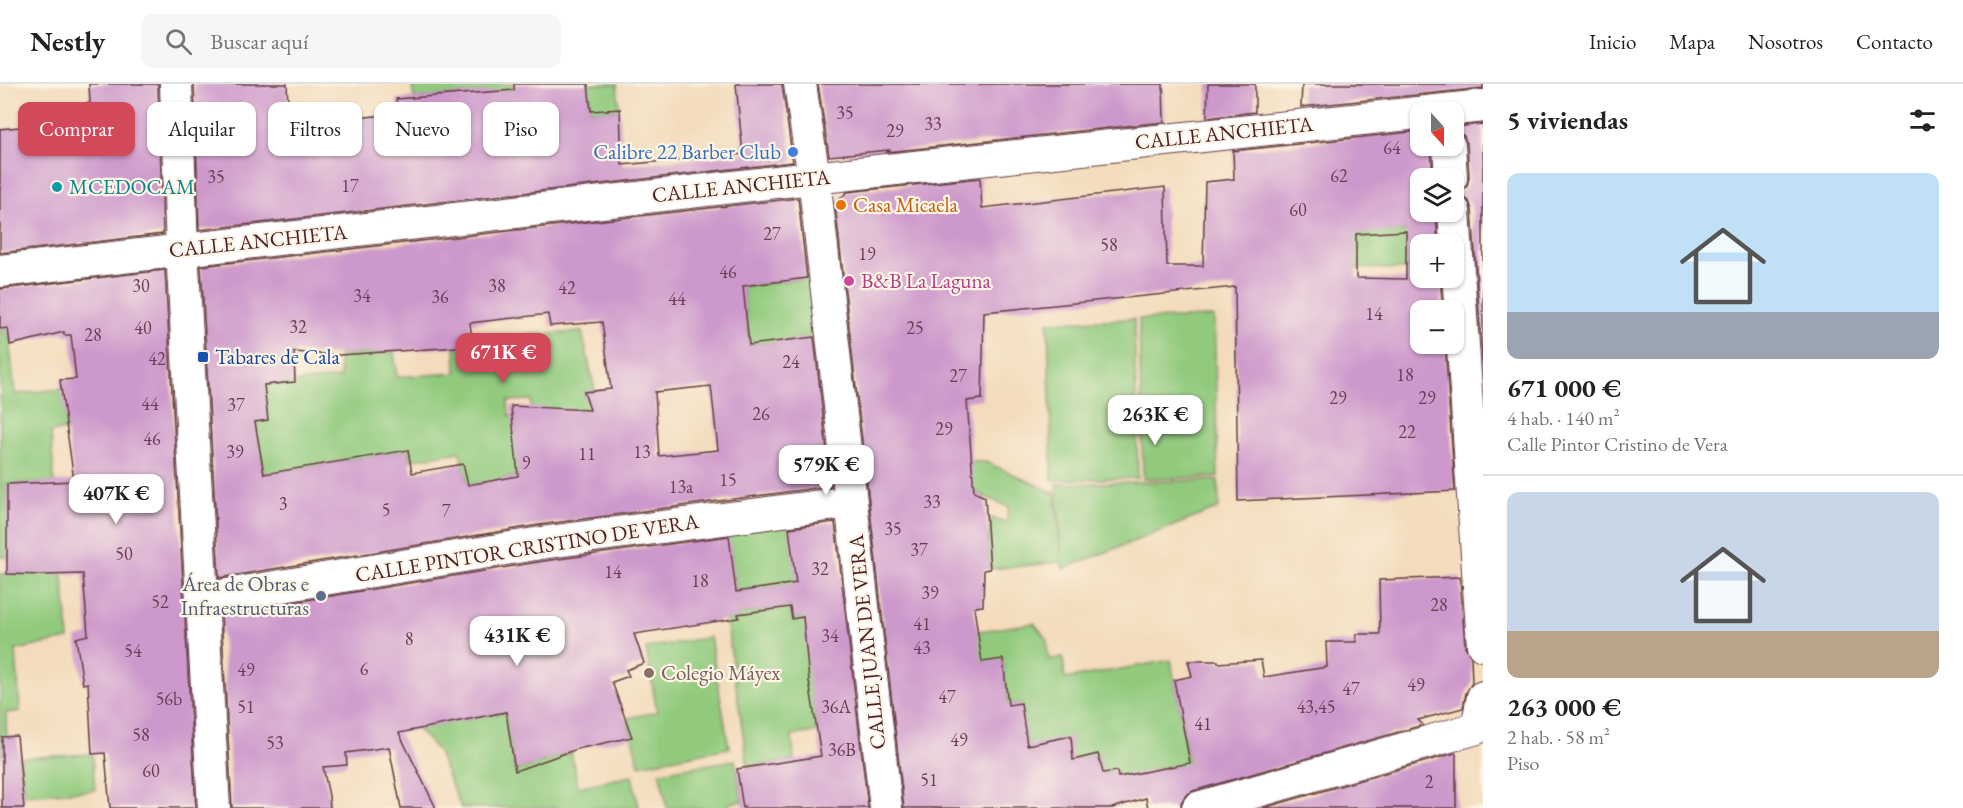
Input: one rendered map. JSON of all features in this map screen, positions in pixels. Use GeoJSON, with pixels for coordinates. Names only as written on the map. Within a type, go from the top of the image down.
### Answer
{"type":"FeatureCollection","features":[{"type":"Feature","properties":{"kind":"street"},"geometry":{"type":"LineString","coordinates":[[176,84],[182,250],[214,808]]}},
{"type":"Feature","properties":{"kind":"street","name":"CALLE JUAN DE VERA"},"geometry":{"type":"LineString","coordinates":[[800,84],[814,178],[886,808]]}},
{"type":"Feature","properties":{"kind":"street","name":"CALLE ANCHIETA"},"geometry":{"type":"LineString","coordinates":[[1464,104],[1483,106]]}},
{"type":"Feature","properties":{"kind":"street","name":"CALLE ANCHIETA"},"geometry":{"type":"LineString","coordinates":[[0,271],[814,178],[1410,106]]}},
{"type":"Feature","properties":{"kind":"street"},"geometry":{"type":"LineString","coordinates":[[1455,222],[1483,645]]}},
{"type":"Feature","properties":{"kind":"street","name":"CALLE PINTOR CRISTINO DE VERA"},"geometry":{"type":"LineString","coordinates":[[203,599],[541,543],[852,502]]}},
{"type":"Feature","properties":{"kind":"street"},"geometry":{"type":"LineString","coordinates":[[1198,808],[1480,736],[1483,697]]}},
{"type":"Feature","properties":{"kind":"green space"},"geometry":{"type":"Polygon","coordinates":[[[412,84],[514,84],[514,90],[414,98],[412,84]]]}},
{"type":"Feature","properties":{"kind":"green space"},"geometry":{"type":"Polygon","coordinates":[[[588,84],[617,84],[619,109],[591,111],[588,84]]]}},
{"type":"Feature","properties":{"kind":"green space"},"geometry":{"type":"Polygon","coordinates":[[[1417,231],[1417,234],[1410,234],[1410,269],[1327,268],[1338,233],[1417,231]]]}},
{"type":"Feature","properties":{"kind":"green space"},"geometry":{"type":"Polygon","coordinates":[[[811,278],[817,337],[749,345],[743,286],[811,278]]]}},
{"type":"Feature","properties":{"kind":"green space"},"geometry":{"type":"Polygon","coordinates":[[[1214,317],[1218,477],[1143,479],[1139,319],[1214,317]]]}},
{"type":"Feature","properties":{"kind":"green space"},"geometry":{"type":"Polygon","coordinates":[[[1134,319],[1138,478],[1052,480],[1048,322],[1134,319]]]}},
{"type":"Feature","properties":{"kind":"green space"},"geometry":{"type":"Polygon","coordinates":[[[8,328],[15,394],[80,387],[67,430],[51,432],[54,482],[7,484],[8,557],[0,557],[0,329],[8,328]]]}},
{"type":"Feature","properties":{"kind":"green space"},"geometry":{"type":"Polygon","coordinates":[[[582,332],[595,391],[584,392],[590,410],[573,409],[537,484],[531,400],[508,401],[509,416],[524,416],[518,476],[468,485],[460,452],[410,460],[408,450],[264,474],[255,422],[268,419],[264,385],[340,378],[339,355],[394,352],[397,377],[456,373],[455,347],[472,346],[472,337],[582,332]]]}},
{"type":"Feature","properties":{"kind":"green space"},"geometry":{"type":"Polygon","coordinates":[[[945,461],[986,462],[1055,493],[1061,556],[1057,484],[1218,480],[1219,508],[1063,569],[1062,562],[990,569],[988,544],[991,518],[1006,523],[1009,507],[958,485],[945,461]]]}},
{"type":"Feature","properties":{"kind":"green space"},"geometry":{"type":"Polygon","coordinates":[[[789,524],[797,583],[736,592],[728,533],[789,524]]]}},
{"type":"Feature","properties":{"kind":"green space"},"geometry":{"type":"Polygon","coordinates":[[[60,547],[69,639],[16,650],[20,711],[6,713],[7,755],[0,755],[0,574],[22,574],[60,547]]]}},
{"type":"Feature","properties":{"kind":"green space"},"geometry":{"type":"Polygon","coordinates":[[[790,607],[792,619],[804,617],[817,732],[792,735],[794,760],[748,767],[726,619],[739,618],[738,614],[790,607]]]}},
{"type":"Feature","properties":{"kind":"green space"},"geometry":{"type":"Polygon","coordinates":[[[1034,623],[1047,639],[1048,659],[1063,658],[1065,679],[1171,660],[1190,771],[1178,765],[1152,770],[1119,782],[1117,771],[1103,773],[1098,754],[1073,760],[1027,747],[1021,703],[1008,705],[1003,660],[982,662],[966,633],[1034,623]]]}},
{"type":"Feature","properties":{"kind":"green space"},"geometry":{"type":"Polygon","coordinates":[[[710,637],[729,748],[639,765],[627,718],[657,712],[646,648],[710,637]]]}},
{"type":"Feature","properties":{"kind":"green space"},"geometry":{"type":"Polygon","coordinates":[[[506,712],[515,771],[571,752],[578,787],[632,776],[639,808],[461,808],[437,750],[417,729],[506,712]]]}},
{"type":"Feature","properties":{"kind":"green space"},"geometry":{"type":"Polygon","coordinates":[[[92,754],[95,790],[24,795],[20,758],[92,754]]]}},
{"type":"Feature","properties":{"kind":"green space"},"geometry":{"type":"Polygon","coordinates":[[[735,760],[742,801],[729,803],[729,808],[667,808],[660,772],[735,760]]]}},
{"type":"Feature","properties":{"kind":"building"},"geometry":{"type":"Polygon","coordinates":[[[89,84],[158,84],[159,102],[147,102],[147,156],[160,156],[163,234],[0,253],[0,129],[18,127],[18,156],[135,156],[135,102],[90,102],[89,84]]]}},
{"type":"Feature","properties":{"kind":"building"},"geometry":{"type":"Polygon","coordinates":[[[194,84],[287,84],[288,102],[268,102],[268,156],[362,156],[362,117],[374,116],[374,156],[471,156],[471,102],[396,102],[396,99],[514,90],[514,84],[588,84],[591,111],[620,109],[622,165],[743,154],[736,84],[782,84],[793,162],[199,230],[196,156],[256,156],[256,102],[195,102],[194,84]]]}},
{"type":"Feature","properties":{"kind":"building"},"geometry":{"type":"Polygon","coordinates":[[[818,84],[1163,84],[1164,122],[887,152],[889,150],[829,156],[818,84]]]}},
{"type":"Feature","properties":{"kind":"building"},"geometry":{"type":"Polygon","coordinates":[[[1208,84],[1255,84],[1255,112],[1207,118],[1208,84]]]}},
{"type":"Feature","properties":{"kind":"building"},"geometry":{"type":"Polygon","coordinates":[[[1302,84],[1483,84],[1483,88],[1301,107],[1302,84]]]}},
{"type":"Feature","properties":{"kind":"building"},"geometry":{"type":"Polygon","coordinates":[[[1483,124],[1483,373],[1472,210],[1469,201],[1464,198],[1464,189],[1469,177],[1464,126],[1483,124]]]}},
{"type":"Feature","properties":{"kind":"building"},"geometry":{"type":"Polygon","coordinates":[[[1410,132],[1410,156],[1432,156],[1432,168],[1410,168],[1410,222],[1437,222],[1437,234],[1410,234],[1410,288],[1441,288],[1442,300],[1410,300],[1410,354],[1446,354],[1455,491],[1238,501],[1235,287],[984,312],[982,399],[967,401],[974,492],[985,497],[990,569],[984,570],[983,606],[974,607],[982,662],[1003,659],[1008,705],[1021,703],[1027,745],[1071,736],[1073,760],[1098,754],[1103,773],[1117,771],[1118,777],[1190,763],[1174,680],[1192,676],[1188,661],[1218,661],[1218,663],[1261,660],[1264,677],[1327,667],[1326,642],[1357,642],[1356,634],[1380,634],[1379,580],[1460,577],[1465,646],[1471,657],[1472,683],[1466,693],[1463,708],[1418,720],[1423,725],[1193,791],[1185,796],[1181,808],[1148,808],[1146,798],[1112,808],[904,808],[835,204],[847,192],[980,178],[982,208],[1165,187],[1167,266],[1203,266],[1205,182],[1234,179],[1233,151],[1410,132]],[[1406,231],[1356,234],[1356,278],[1406,279],[1406,231]]]}},
{"type":"Feature","properties":{"kind":"building"},"geometry":{"type":"Polygon","coordinates":[[[798,198],[807,278],[743,286],[749,345],[814,337],[831,486],[539,525],[219,578],[201,266],[798,198]],[[548,314],[470,323],[473,346],[339,355],[294,352],[295,382],[264,385],[268,420],[255,422],[264,474],[408,450],[412,473],[463,464],[468,485],[518,476],[511,406],[590,410],[584,392],[611,389],[602,322],[550,326],[548,314]],[[711,386],[655,392],[659,456],[718,450],[711,386]]]}},
{"type":"Feature","properties":{"kind":"building"},"geometry":{"type":"Polygon","coordinates":[[[165,270],[196,808],[110,808],[105,753],[92,754],[88,683],[83,684],[76,638],[88,635],[83,574],[7,574],[7,484],[74,481],[60,380],[76,379],[71,335],[64,335],[64,332],[10,345],[8,328],[0,329],[0,289],[165,270]]]}},
{"type":"Feature","properties":{"kind":"building"},"geometry":{"type":"Polygon","coordinates":[[[835,522],[868,808],[743,808],[737,769],[821,756],[809,681],[803,617],[792,619],[790,607],[738,614],[739,618],[634,634],[644,663],[626,670],[629,676],[612,682],[632,737],[577,749],[515,771],[506,712],[399,733],[436,808],[401,808],[389,747],[346,753],[347,765],[323,767],[330,808],[232,808],[221,614],[544,561],[729,536],[736,592],[796,583],[789,528],[835,522]]]}},
{"type":"Feature","properties":{"kind":"building"},"geometry":{"type":"Polygon","coordinates":[[[17,736],[24,808],[2,808],[2,737],[17,736]]]}},
{"type":"Feature","properties":{"kind":"building"},"geometry":{"type":"Polygon","coordinates":[[[1455,753],[1456,808],[1263,808],[1455,753]]]}},
{"type":"Feature","properties":{"kind":"place","name":"Calibre 22 Barber Club"},"geometry":{"type":"Point","coordinates":[793,152]}},
{"type":"Feature","properties":{"kind":"place","name":"MCEDOCAM"},"geometry":{"type":"Point","coordinates":[57,187]}},
{"type":"Feature","properties":{"kind":"place","name":"Casa Micaela"},"geometry":{"type":"Point","coordinates":[841,205]}},
{"type":"Feature","properties":{"kind":"place","name":"B&B La Laguna"},"geometry":{"type":"Point","coordinates":[849,281]}},
{"type":"Feature","properties":{"kind":"place","name":"Tabares de Cala"},"geometry":{"type":"Point","coordinates":[203,357]}},
{"type":"Feature","properties":{"kind":"place","name":"Área de Obras e Infraestructuras"},"geometry":{"type":"Point","coordinates":[321,596]}},
{"type":"Feature","properties":{"kind":"place","name":"Colegio Máyex"},"geometry":{"type":"Point","coordinates":[649,673]}}]}
